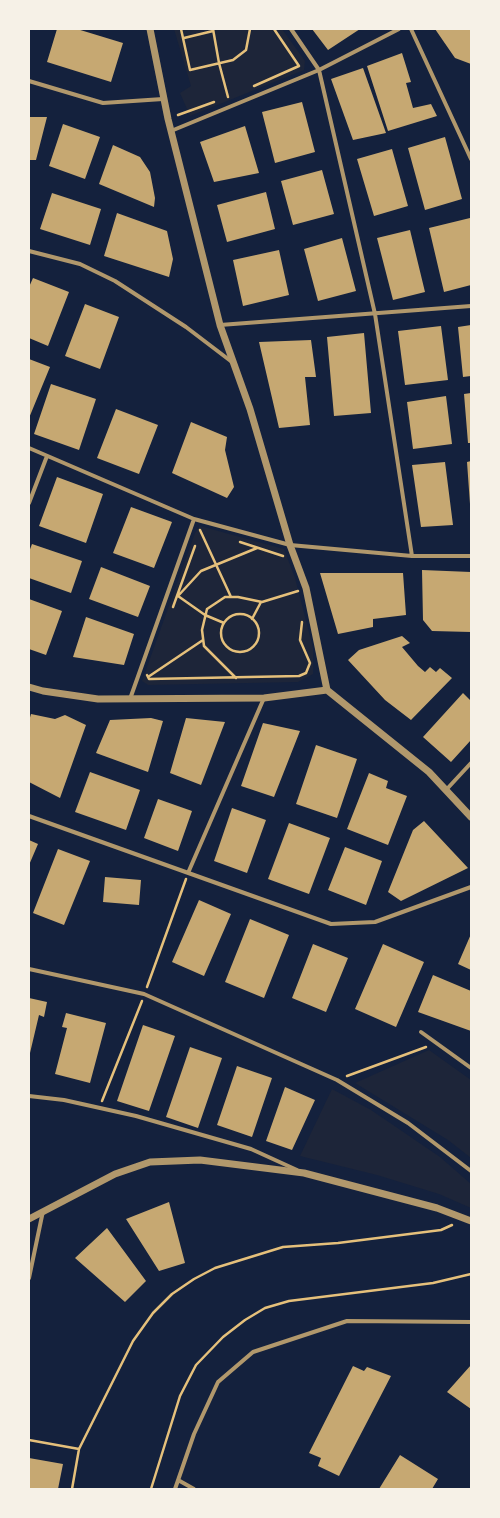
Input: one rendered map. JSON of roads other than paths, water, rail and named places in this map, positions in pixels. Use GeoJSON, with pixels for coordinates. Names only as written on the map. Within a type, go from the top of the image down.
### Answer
{"type":"FeatureCollection","features":[{"type":"Feature","properties":{"kind":"street"},"geometry":{"type":"LineString","coordinates":[[150,29],[163,99],[220,325],[250,410],[290,545],[306,588],[327,690],[429,772],[471,817]]}},
{"type":"Feature","properties":{"kind":"street"},"geometry":{"type":"LineString","coordinates":[[290,29],[319,70],[375,314],[412,556]]}},
{"type":"Feature","properties":{"kind":"street"},"geometry":{"type":"LineString","coordinates":[[171,131],[319,70],[399,29]]}},
{"type":"Feature","properties":{"kind":"street"},"geometry":{"type":"LineString","coordinates":[[411,29],[471,159]]}},
{"type":"Feature","properties":{"kind":"street"},"geometry":{"type":"LineString","coordinates":[[29,81],[103,103],[163,99]]}},
{"type":"Feature","properties":{"kind":"street"},"geometry":{"type":"LineString","coordinates":[[29,251],[80,264],[115,281],[186,327],[233,363]]}},
{"type":"Feature","properties":{"kind":"street"},"geometry":{"type":"LineString","coordinates":[[220,325],[471,306]]}},
{"type":"Feature","properties":{"kind":"street"},"geometry":{"type":"LineString","coordinates":[[29,448],[194,519],[290,545],[412,556],[471,556]]}},
{"type":"Feature","properties":{"kind":"street"},"geometry":{"type":"LineString","coordinates":[[29,503],[47,456]]}},
{"type":"Feature","properties":{"kind":"street"},"geometry":{"type":"LineString","coordinates":[[130,699],[194,519]]}},
{"type":"Feature","properties":{"kind":"street"},"geometry":{"type":"LineString","coordinates":[[29,687],[43,691],[98,699],[264,698],[327,690]]}},
{"type":"Feature","properties":{"kind":"street"},"geometry":{"type":"LineString","coordinates":[[188,873],[264,698]]}},
{"type":"Feature","properties":{"kind":"street"},"geometry":{"type":"LineString","coordinates":[[446,790],[471,763]]}},
{"type":"Feature","properties":{"kind":"street"},"geometry":{"type":"LineString","coordinates":[[29,816],[332,924],[376,922],[471,887]]}},
{"type":"Feature","properties":{"kind":"street"},"geometry":{"type":"LineString","coordinates":[[29,969],[144,994],[337,1080],[408,1124],[471,1171]]}},
{"type":"Feature","properties":{"kind":"street"},"geometry":{"type":"LineString","coordinates":[[421,1032],[471,1068]]}},
{"type":"Feature","properties":{"kind":"street"},"geometry":{"type":"LineString","coordinates":[[29,1096],[64,1100],[151,1121],[251,1149],[304,1173]]}},
{"type":"Feature","properties":{"kind":"street"},"geometry":{"type":"LineString","coordinates":[[29,1219],[43,1210],[115,1174],[150,1162],[200,1160],[304,1173],[437,1208],[468,1220]]}},
{"type":"Feature","properties":{"kind":"street"},"geometry":{"type":"LineString","coordinates":[[29,1278],[43,1210]]}},
{"type":"Feature","properties":{"kind":"street"},"geometry":{"type":"LineString","coordinates":[[175,1489],[194,1434],[218,1382],[253,1352],[346,1321],[471,1322]]}},
{"type":"Feature","properties":{"kind":"street"},"geometry":{"type":"LineString","coordinates":[[178,1480],[194,1489]]}}]}
